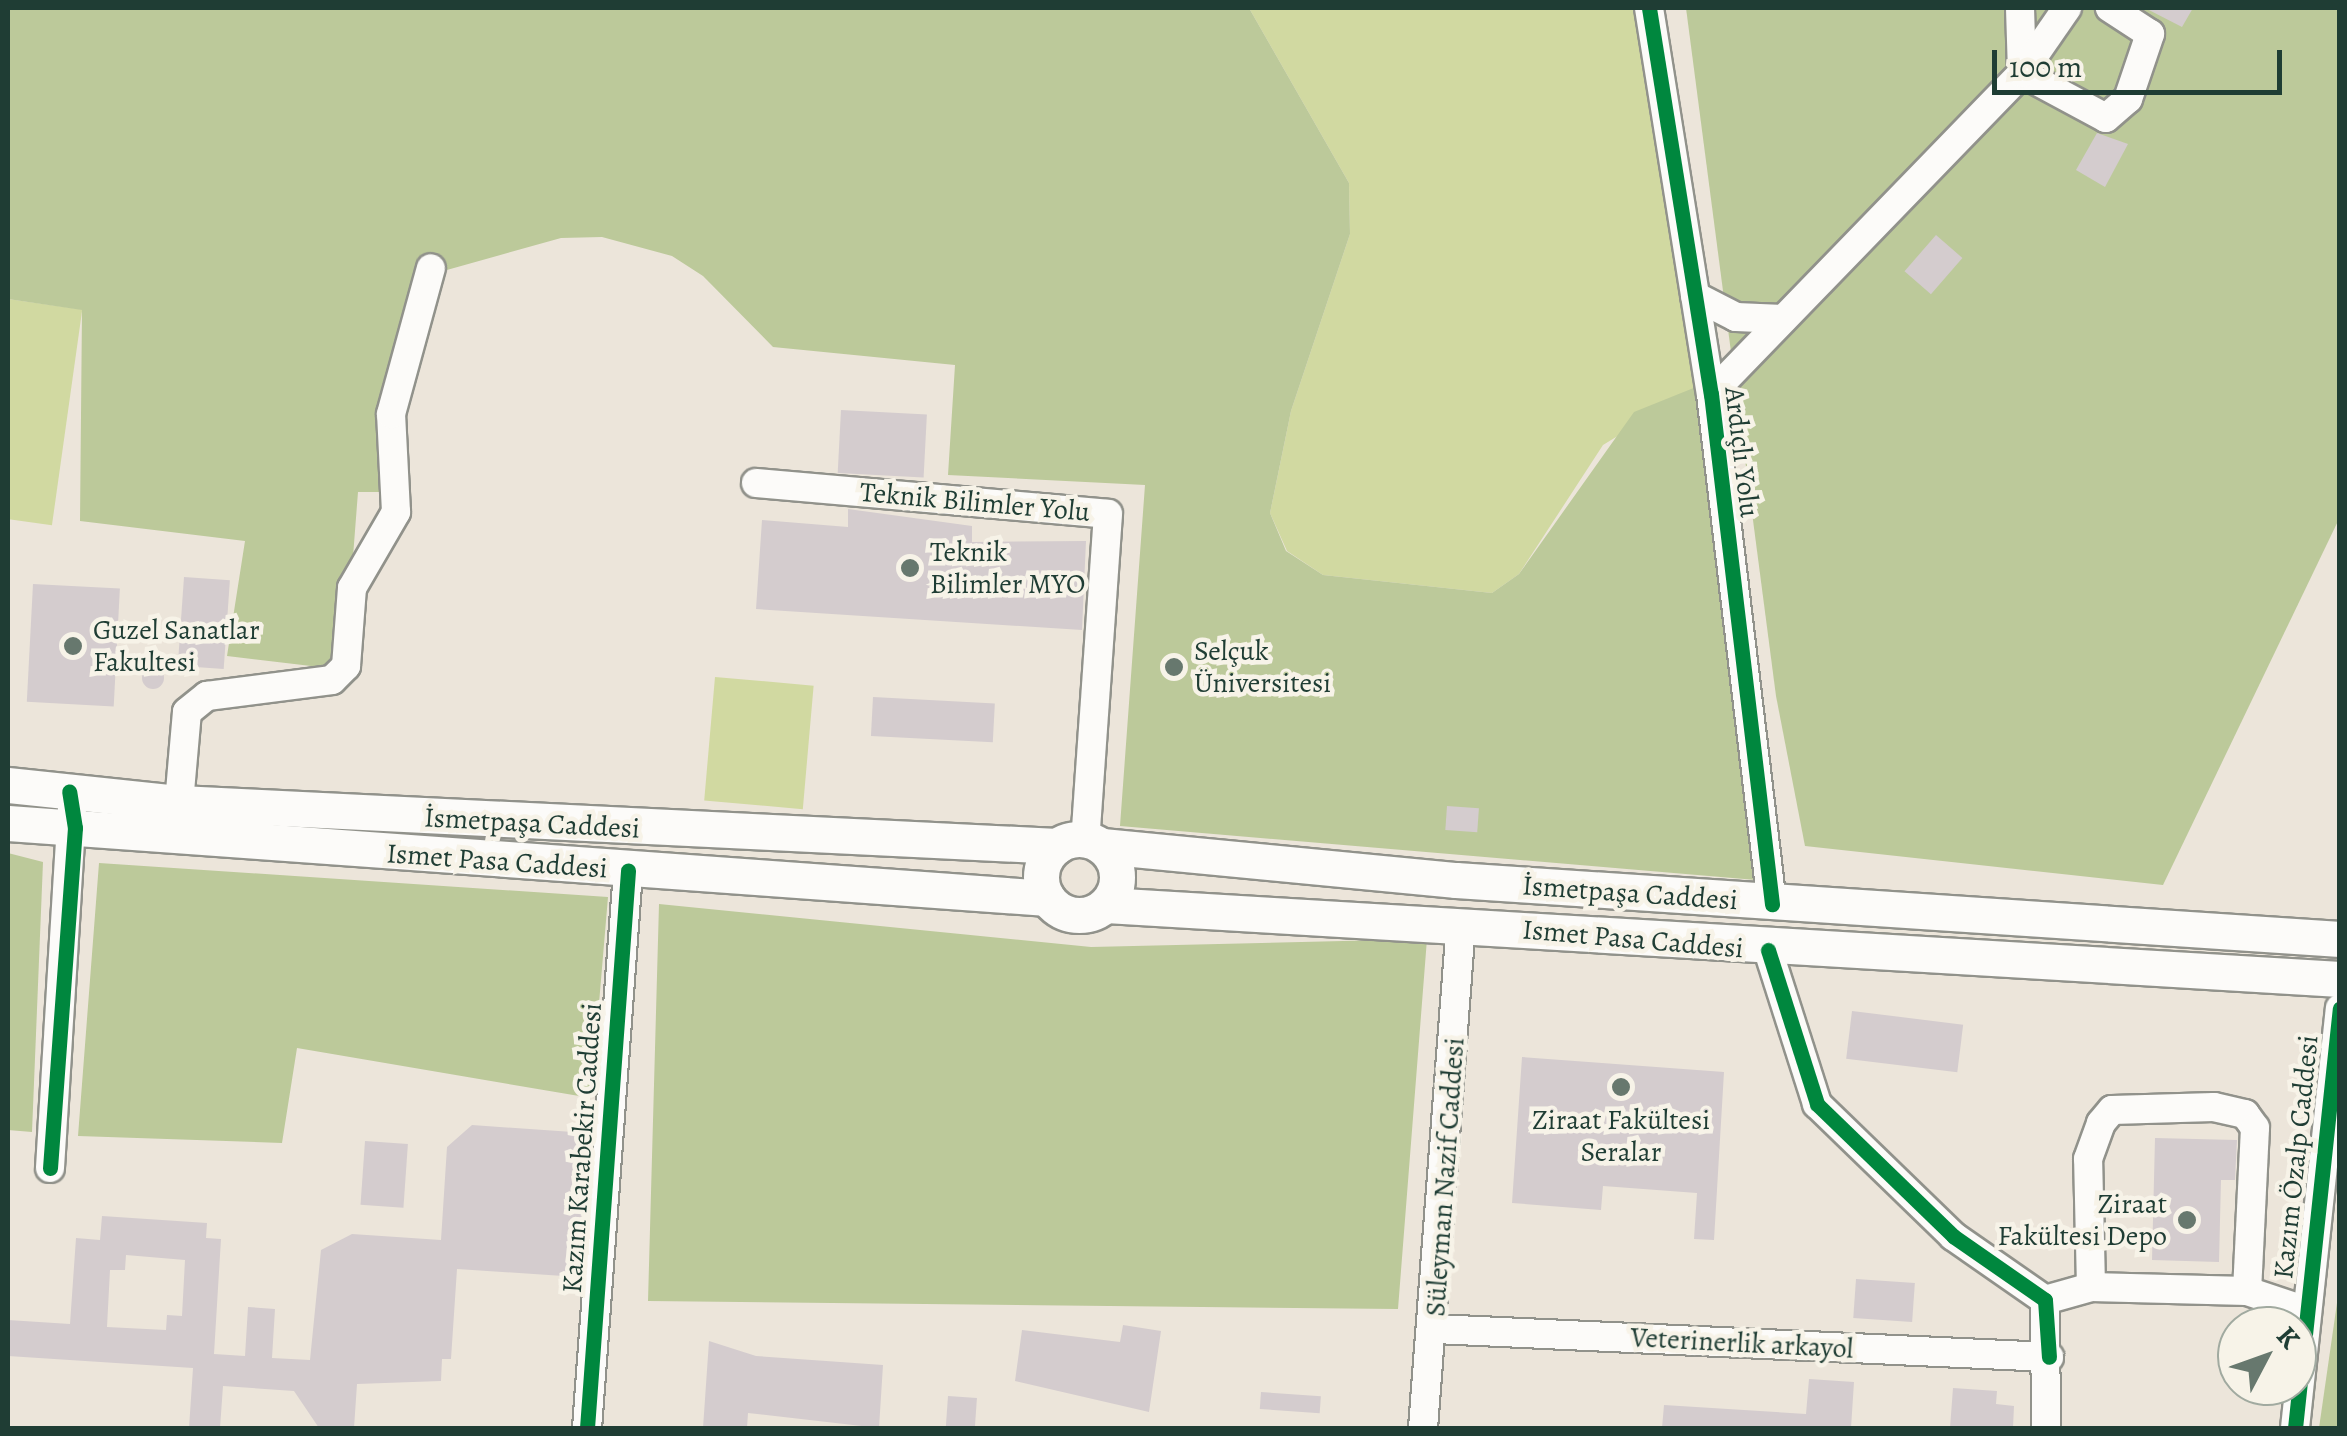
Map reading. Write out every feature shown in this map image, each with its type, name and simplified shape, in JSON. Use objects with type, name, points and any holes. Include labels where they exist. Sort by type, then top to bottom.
[{"type":"main road","name":"İsmetpaşa Caddesi","points":[[8,786],[179,803],[1081,844],[1772,904],[2340,939]]},
{"type":"main road","name":"Ismet Pasa Caddesi","points":[[8,823],[628,871],[1048,898]]},
{"type":"main road","points":[[1081,844],[1117,868],[1106,905],[1069,914],[1048,898],[1043,864],[1081,844]]},
{"type":"main road","name":"Ismet Pasa Caddesi","points":[[1106,905],[1461,924],[2339,999]]},
{"type":"street","name":"Ardıçlı Yolu","points":[[1649,8],[1711,394],[1772,904]]},
{"type":"street","points":[[2020,8],[2022,72]]},
{"type":"street","points":[[1711,394],[2022,72],[2067,8]]},
{"type":"street","points":[[2022,72],[2106,118],[2128,99],[2150,34],[2110,8]]},
{"type":"street","points":[[179,803],[187,712],[206,696],[332,680],[346,666],[352,588],[396,512],[391,414],[431,268]]},
{"type":"street","points":[[1695,296],[1736,317],[1783,319]]},
{"type":"street","name":"Teknik Bilimler Yolu","points":[[756,483],[1108,514],[1081,844]]},
{"type":"street","points":[[50,1168],[75,828],[69,791]]},
{"type":"street","name":"Kazım Karabekir Caddesi","points":[[587,1428],[628,871]]},
{"type":"street","name":"Süleyman Nazif Caddesi","points":[[1423,1428],[1435,1329],[1461,924]]},
{"type":"street","points":[[1768,950],[1797,1057],[1827,1117],[1953,1236],[2045,1300]]},
{"type":"street","name":"Kazım Özalp Caddesi","points":[[2304,1306],[2339,999]]},
{"type":"street","points":[[2092,1286],[2088,1159],[2101,1123],[2112,1110],[2214,1107],[2245,1114],[2254,1128],[2247,1291]]},
{"type":"street","points":[[2045,1300],[2092,1286],[2247,1291],[2292,1306]]},
{"type":"street","points":[[2045,1300],[2049,1357],[2046,1428]]},
{"type":"street","name":"Veterinerlik arkayol","points":[[1435,1329],[2049,1357]]},
{"type":"green space","points":[[8,8],[1249,8],[1349,183],[1350,234],[1291,411],[1270,513],[1286,551],[1323,575],[1492,593],[1519,574],[1634,412],[1701,385],[1756,880],[1120,826],[1145,485],[948,475],[955,365],[773,347],[703,276],[672,256],[602,237],[561,238],[429,275],[386,492],[358,492],[345,660],[328,668],[227,656],[245,541],[80,521],[82,310],[8,299]]},
{"type":"green space","points":[[1249,8],[1639,8],[1701,385],[1603,445],[1519,574],[1492,593],[1323,575],[1287,551],[1270,513],[1291,411],[1350,234],[1349,183]]},
{"type":"green space","points":[[1686,8],[2339,8],[2339,519],[2163,885],[1805,846],[1776,696]]},
{"type":"green space","points":[[8,299],[82,309],[52,525],[8,519]]},
{"type":"green space","points":[[715,677],[814,686],[803,809],[704,801]]},
{"type":"green space","points":[[8,853],[43,862],[32,1132],[8,1130]]},
{"type":"green space","points":[[99,863],[608,897],[591,1098],[297,1048],[282,1143],[78,1136]]},
{"type":"green space","points":[[659,904],[1091,947],[1427,939],[1398,1309],[648,1301]]},
{"type":"green space","points":[[2339,1289],[2339,1428],[2319,1428]]},
{"type":"building","points":[[2145,8],[2193,8],[2182,27]]},
{"type":"building","points":[[2097,133],[2128,144],[2105,187],[2076,170]]},
{"type":"building","points":[[1936,235],[1962,258],[1931,294],[1905,271]]},
{"type":"building","points":[[841,410],[927,415],[924,477],[838,473]]},
{"type":"building","points":[[848,509],[972,526],[972,542],[1086,541],[1082,630],[756,609],[762,520],[848,527]]},
{"type":"building","name":"Guzel Sanatlar Fakultesi","points":[[184,577],[230,580],[224,669],[178,666]]},
{"type":"building","name":"Guzel Sanatlar Fakultesi","points":[[33,584],[120,589],[114,706],[27,702]]},
{"type":"building","points":[[149,667],[157,667],[164,678],[157,689],[149,689],[142,682],[142,674]]},
{"type":"building","points":[[873,697],[995,703],[993,742],[871,736]]},
{"type":"building","points":[[1447,806],[1479,808],[1477,832],[1445,830]]},
{"type":"building","points":[[1852,1011],[1963,1025],[1957,1072],[1846,1059]]},
{"type":"building","points":[[1522,1057],[1724,1072],[1714,1240],[1694,1239],[1697,1193],[1603,1186],[1601,1210],[1512,1203]]},
{"type":"building","points":[[472,1125],[587,1133],[578,1277],[457,1269],[451,1359],[442,1359],[441,1381],[357,1384],[354,1428],[319,1428],[294,1391],[223,1386],[220,1428],[189,1428],[193,1368],[8,1356],[8,1320],[70,1324],[76,1238],[100,1240],[102,1216],[207,1223],[206,1238],[221,1239],[214,1354],[245,1356],[248,1307],[275,1309],[272,1358],[310,1360],[321,1250],[352,1234],[441,1240],[447,1147]],"holes":[[[126,1255],[185,1260],[182,1316],[167,1315],[166,1330],[107,1327],[110,1270],[125,1270]]]},
{"type":"building","name":"Ziraat Fakültesi Depo","points":[[2155,1138],[2237,1140],[2235,1180],[2221,1180],[2219,1262],[2152,1260]]},
{"type":"building","points":[[365,1141],[408,1144],[403,1208],[361,1205]]},
{"type":"building","points":[[1856,1279],[1915,1283],[1912,1322],[1853,1318]]},
{"type":"building","points":[[1123,1325],[1161,1331],[1149,1412],[1015,1381],[1022,1330],[1120,1342]]},
{"type":"building","points":[[709,1341],[756,1356],[883,1365],[879,1428],[748,1413],[747,1428],[703,1428]]},
{"type":"building","points":[[1809,1379],[1854,1382],[1851,1428],[1662,1428],[1664,1405],[1806,1414]]},
{"type":"building","points":[[1953,1388],[1997,1391],[1996,1404],[2014,1406],[2013,1428],[1950,1428]]},
{"type":"building","points":[[1261,1392],[1321,1396],[1320,1413],[1260,1409]]},
{"type":"building","points":[[948,1396],[977,1398],[975,1428],[946,1428]]},
{"type":"cycle path","points":[[1649,8],[1711,394],[1772,904]]},
{"type":"cycle path","points":[[50,1168],[75,828],[69,791]]},
{"type":"cycle path","points":[[587,1428],[628,871]]},
{"type":"cycle path","points":[[1768,950],[1817,1104],[1953,1236],[2045,1300],[2049,1357]]},
{"type":"cycle path","points":[[2295,1428],[2340,1008]]},
{"type":"place","name":"Teknik Bilimler MYO","points":[[910,568]]},
{"type":"place","name":"Guzel Sanatlar Fakultesi","points":[[73,646]]},
{"type":"place","name":"Selçuk Üniversitesi","points":[[1174,667]]},
{"type":"place","name":"Ziraat Fakültesi Seralar","points":[[1621,1087]]},
{"type":"place","name":"Ziraat Fakültesi Depo","points":[[2187,1220]]}]
